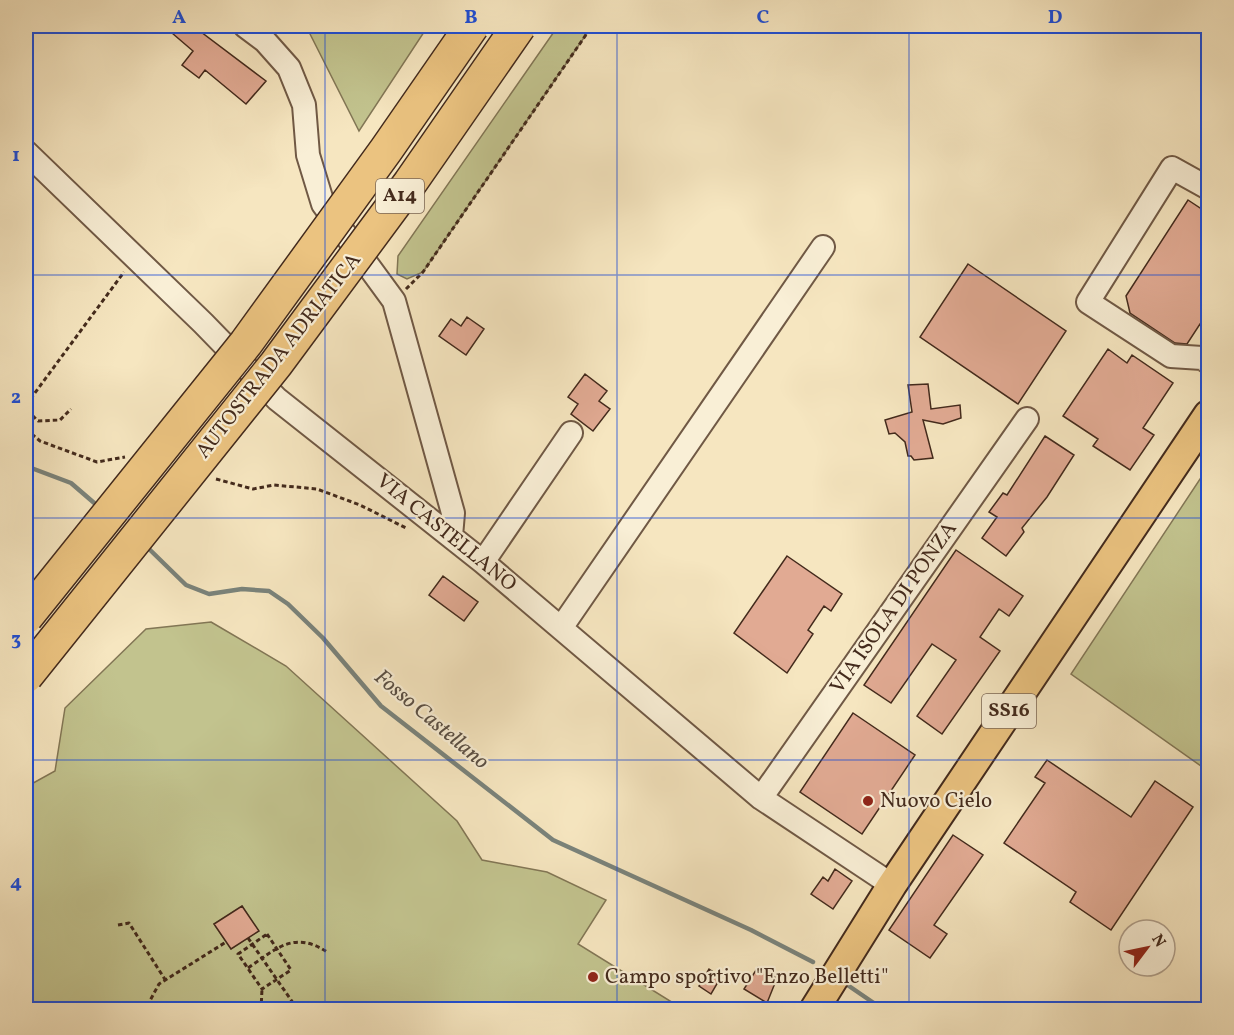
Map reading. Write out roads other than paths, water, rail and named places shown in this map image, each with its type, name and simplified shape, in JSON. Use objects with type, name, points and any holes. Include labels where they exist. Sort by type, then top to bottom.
[{"type":"highway","name":"AUTOSTRADA ADRIATICA","points":[[26,616],[246,342],[386,150],[472,26]]},
{"type":"highway","name":"AUTOSTRADA ADRIATICA","points":[[26,676],[276,364],[410,183],[519,26]]},
{"type":"main road","name":"SS16","points":[[814,1010],[892,885],[1209,415]]},
{"type":"street","points":[[245,26],[264,41],[289,68],[304,105],[308,155],[323,204],[394,301],[453,513],[451,536]]},
{"type":"street","name":"VIA CASTELLANO","points":[[26,152],[203,323],[277,399],[483,562],[761,798],[892,885]]},
{"type":"street","points":[[1206,356],[1171,357],[1088,302],[1172,168],[1209,188]]},
{"type":"street","points":[[561,628],[823,247]]},
{"type":"street","name":"VIA ISOLA DI PONZA","points":[[761,798],[1027,418]]},
{"type":"street","points":[[483,562],[572,433]]},
{"type":"waterway","name":"Fosso Castellano","points":[[26,466],[71,483],[100,508]]},
{"type":"waterway","name":"Fosso Castellano","points":[[146,546],[186,585],[209,594],[242,589],[269,591],[288,604],[323,638],[381,706],[553,840],[751,930],[813,962]]},
{"type":"waterway","name":"Fosso Castellano","points":[[846,984],[884,1010]]},
{"type":"place","name":"Nuovo Cielo","points":[[868,801]]},
{"type":"place","name":"Campo sportivo \"Enzo Belletti\"","points":[[593,977]]}]
